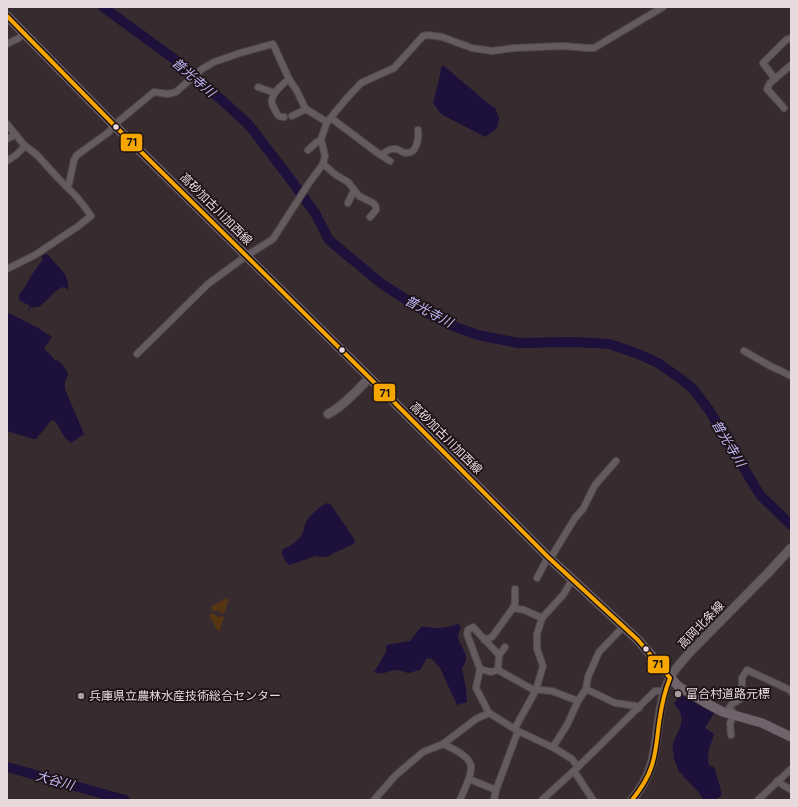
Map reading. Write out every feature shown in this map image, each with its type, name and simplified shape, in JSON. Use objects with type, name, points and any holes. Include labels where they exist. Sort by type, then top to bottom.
[{"type":"main road","name":"高砂加古川加西線","points":[[7,16],[114,125],[549,558],[624,626],[678,686],[723,712],[762,723],[791,737]]},
{"type":"main road","points":[[328,414],[356,392],[369,378]]},
{"type":"main road","name":"高岡北条線","points":[[632,800],[645,783],[652,767],[656,749],[660,714],[665,691],[670,678],[691,651],[791,548]]},
{"type":"street","points":[[138,354],[208,284],[246,256],[273,239],[323,164],[325,156],[321,139],[322,132],[329,120],[360,83],[394,68],[423,36],[428,35],[442,37],[472,48],[492,51],[514,48],[555,46],[594,48],[663,7]]},
{"type":"street","points":[[7,44],[24,34]]},
{"type":"street","points":[[775,79],[762,63],[786,40],[791,38]]},
{"type":"street","points":[[66,186],[69,184],[74,160],[77,155],[109,132],[114,125],[154,92],[168,94],[176,92],[201,70],[214,62],[273,44],[289,79],[306,109],[329,120],[390,161]]},
{"type":"street","points":[[784,108],[767,89],[770,82],[791,65]]},
{"type":"street","points":[[284,117],[278,116],[272,104],[272,99],[279,88],[289,79]]},
{"type":"street","points":[[258,87],[275,93]]},
{"type":"street","points":[[292,116],[306,109]]},
{"type":"street","points":[[7,124],[25,146],[37,155],[66,186],[91,216],[35,255],[7,269]]},
{"type":"street","points":[[381,155],[394,148],[404,153],[410,153],[413,151],[419,136],[418,130]]},
{"type":"street","points":[[7,139],[15,135]]},
{"type":"street","points":[[308,150],[317,142],[321,141]]},
{"type":"street","points":[[7,161],[25,146]]},
{"type":"street","points":[[323,164],[348,182],[359,196],[375,205],[376,210],[370,217]]},
{"type":"street","points":[[348,203],[354,190]]},
{"type":"street","points":[[744,351],[772,368],[791,376]]},
{"type":"street","points":[[537,578],[575,518],[583,509],[595,485],[616,461]]},
{"type":"street","points":[[494,800],[516,730],[536,690],[543,666],[537,648],[537,634],[542,618],[563,596],[572,580]]},
{"type":"street","points":[[484,640],[492,636],[513,608],[515,603],[515,589]]},
{"type":"street","points":[[513,608],[524,610],[542,618]]},
{"type":"street","points":[[553,747],[567,725],[578,700],[586,689],[588,677],[600,652],[624,626]]},
{"type":"street","points":[[499,655],[473,628],[468,630],[467,634],[480,669],[476,688],[489,713],[516,730],[553,747],[572,759],[593,800]]},
{"type":"street","points":[[498,670],[499,655],[504,647]]},
{"type":"street","points":[[480,669],[491,672],[498,670],[532,689],[552,691],[578,700]]},
{"type":"street","points":[[731,735],[730,723],[734,715],[729,708],[740,699],[742,695],[742,678],[747,670],[791,692]]},
{"type":"street","points":[[586,689],[616,703],[636,706],[639,708]]},
{"type":"street","points":[[542,800],[576,769],[655,691],[665,691]]},
{"type":"street","points":[[374,800],[396,775],[423,752],[443,744],[476,719],[489,713]]},
{"type":"street","points":[[443,744],[454,748],[468,760],[472,767],[469,779],[460,800]]},
{"type":"street","points":[[758,800],[791,768]]},
{"type":"street","points":[[469,779],[496,790]]},
{"type":"street","points":[[777,781],[791,790]]},
{"type":"shaded area","points":[[444,66],[495,108],[499,117],[498,126],[494,131],[485,137],[441,114],[433,103],[441,67]]},
{"type":"shaded area","points":[[47,254],[65,274],[68,283],[68,290],[64,287],[59,289],[40,306],[31,307],[27,313],[30,306],[19,300],[19,295],[43,259],[41,256]]},
{"type":"shaded area","points":[[7,313],[38,328],[52,337],[44,348],[55,360],[62,364],[67,371],[68,375],[65,382],[65,389],[84,434],[71,443],[53,420],[36,439],[7,431]]},
{"type":"shaded area","points":[[328,503],[331,505],[353,537],[355,541],[354,544],[329,556],[315,556],[289,565],[282,554],[282,550],[301,536],[306,522],[310,517],[319,508]]},
{"type":"shaded area","points":[[227,598],[229,599],[224,614],[220,611],[212,611],[212,606]]},
{"type":"shaded area","points":[[212,613],[218,617],[224,617],[220,630],[218,631],[209,616]]},
{"type":"shaded area","points":[[458,624],[461,627],[458,637],[459,641],[466,655],[465,663],[462,668],[467,702],[457,705],[440,668],[432,659],[427,658],[420,670],[410,673],[396,670],[382,673],[374,672],[386,652],[386,645],[410,641],[421,627],[441,628]]},
{"type":"shaded area","points":[[680,694],[714,713],[705,728],[714,734],[709,749],[708,761],[709,765],[715,768],[721,789],[721,796],[715,800],[703,800],[699,792],[679,772],[673,756],[673,744],[682,721],[680,712],[674,704]]},
{"type":"waterway","name":"普光寺川","points":[[103,7],[173,58],[249,125],[315,213],[329,240],[382,284],[424,311],[453,326],[478,335],[518,343],[571,342],[609,344],[636,353],[658,363],[694,390],[709,410],[760,495],[791,525]]},
{"type":"waterway","name":"大谷川","points":[[7,767],[125,800]]},
{"type":"transit line","name":"71","points":[[7,16],[114,125],[392,400],[548,557],[638,640],[670,678],[665,692],[653,762],[645,781],[632,800]]},
{"type":"place","name":"富合村道路元標","points":[[678,694]]},
{"type":"place","name":"兵庫県立農林水産技術総合センター","points":[[81,696]]}]
